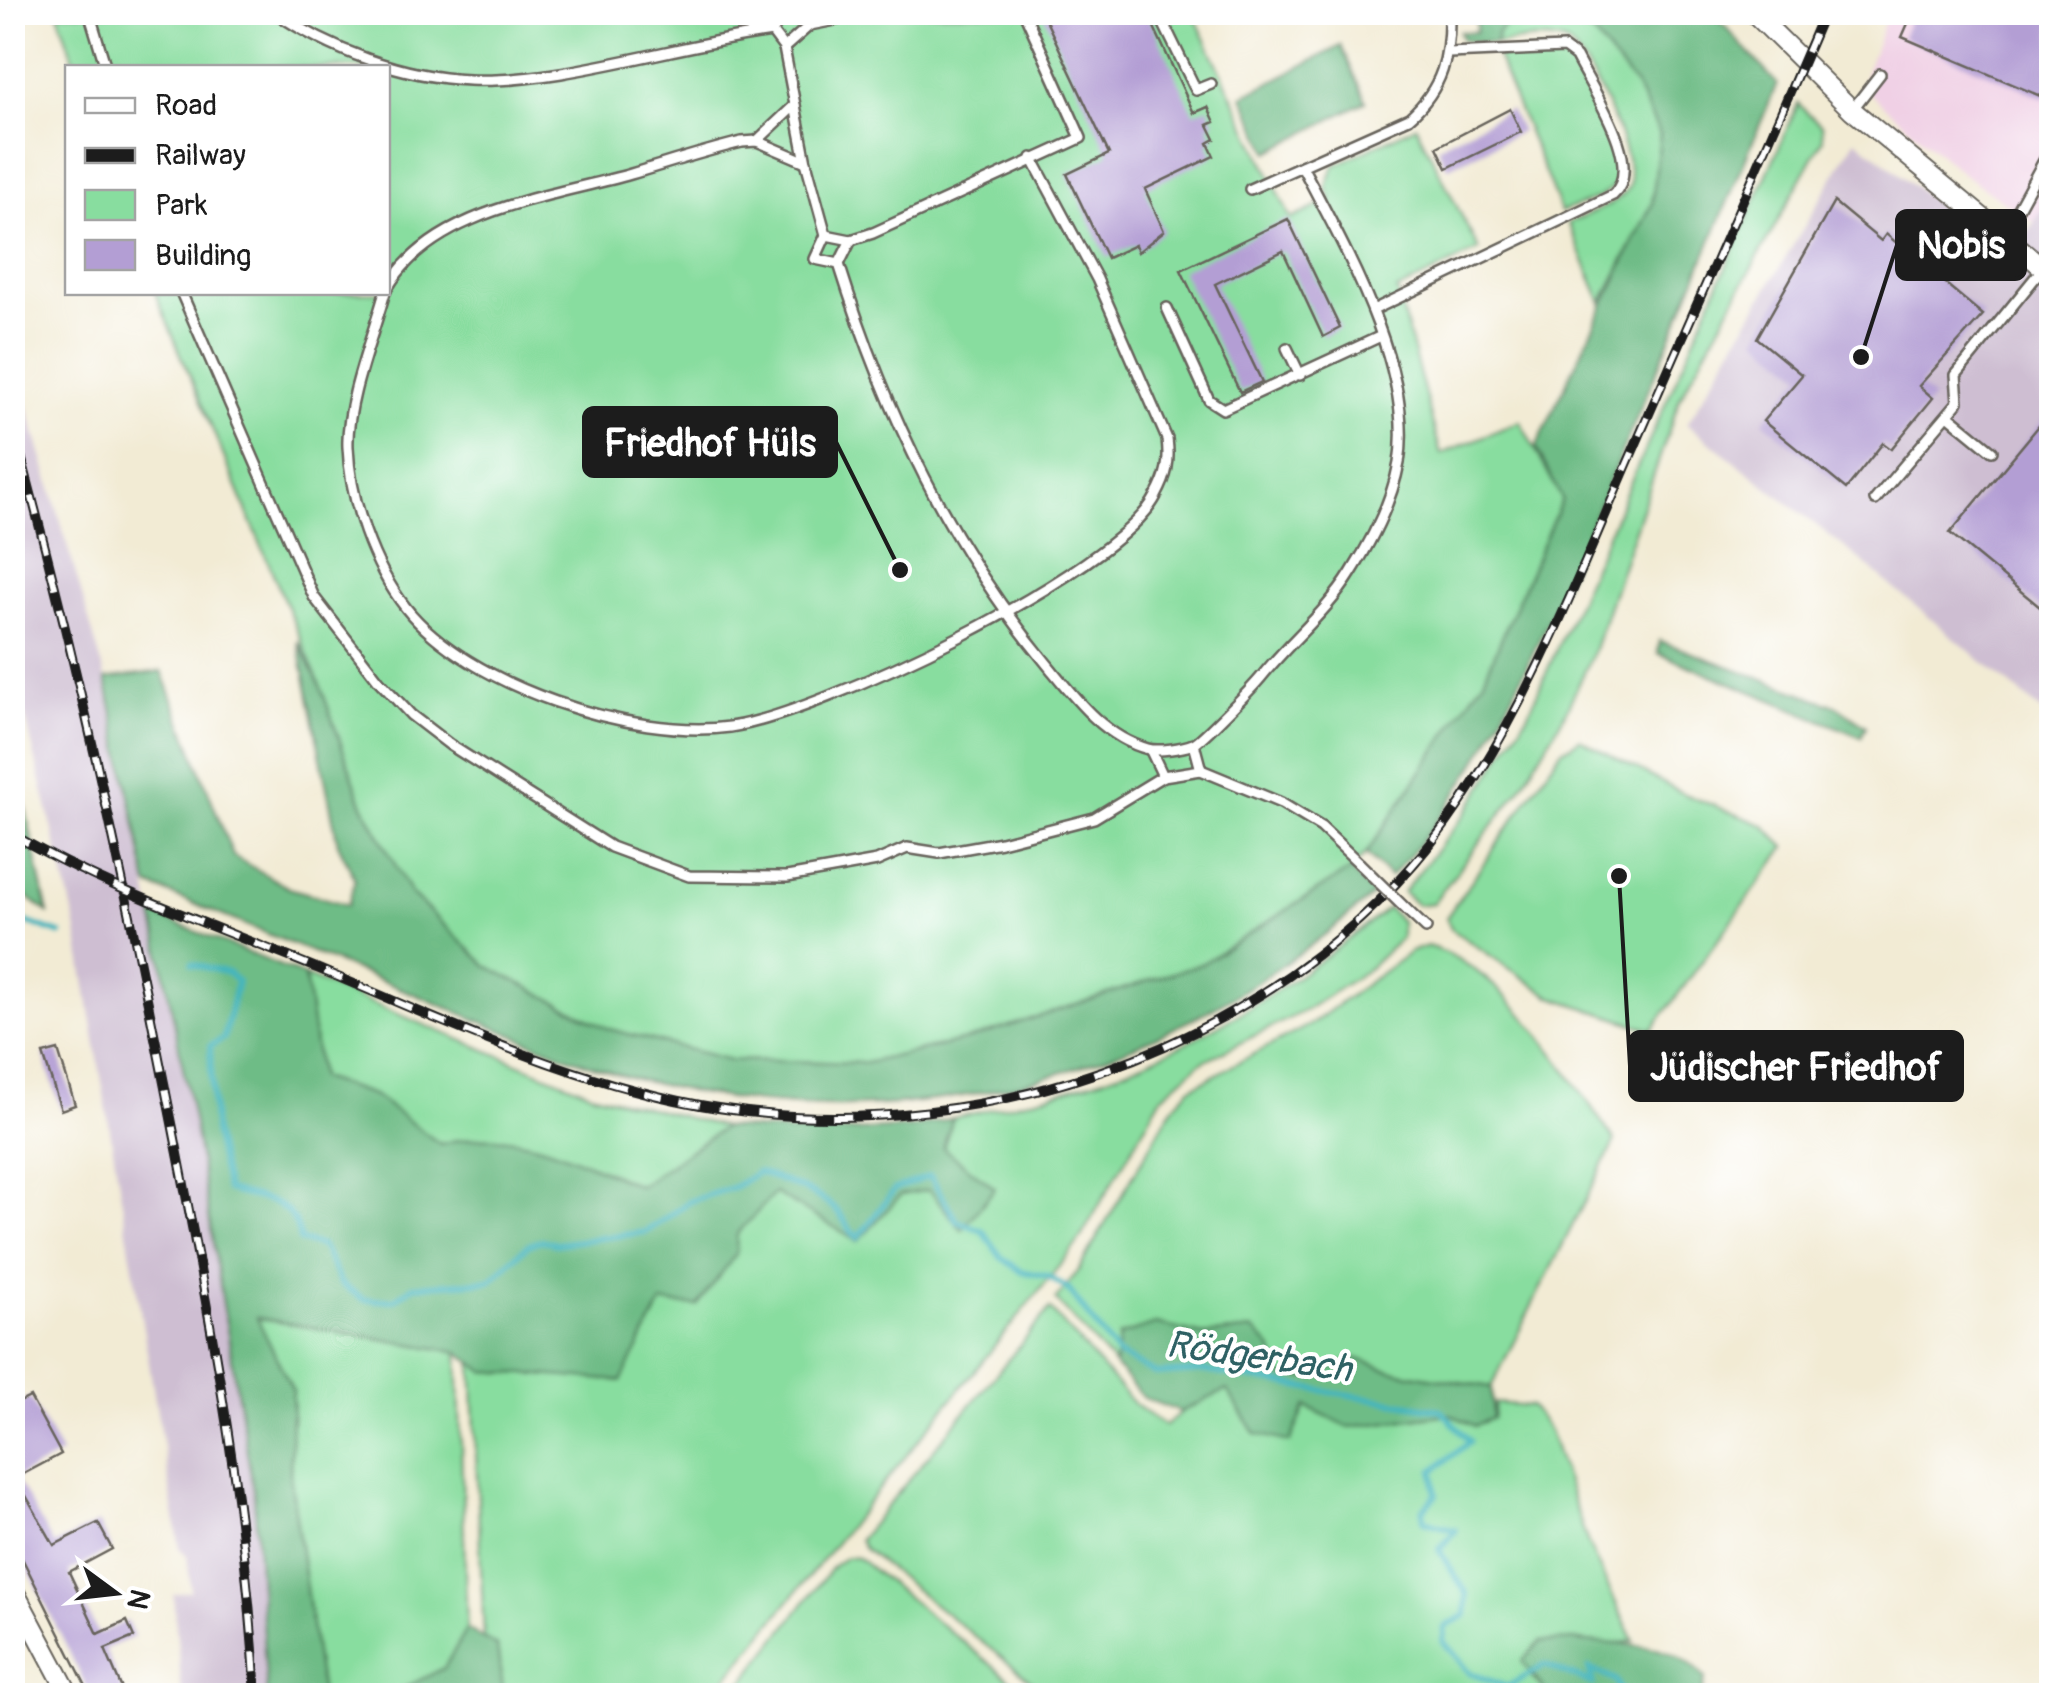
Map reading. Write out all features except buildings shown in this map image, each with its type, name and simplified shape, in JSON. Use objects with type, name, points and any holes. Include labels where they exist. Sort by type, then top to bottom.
[{"type":"street","points":[[1753,12],[1852,110],[2047,272]]},
{"type":"street","points":[[12,1587],[70,1696]]},
{"type":"lane","points":[[88,12],[105,65]]},
{"type":"lane","points":[[275,12],[348,52],[408,70],[469,80],[528,77],[772,32],[784,12],[810,24]]},
{"type":"lane","points":[[784,48],[810,24],[876,12]]},
{"type":"lane","points":[[826,235],[851,240],[1081,138],[1024,12]]},
{"type":"lane","points":[[1158,12],[1196,90],[1211,84]]},
{"type":"lane","points":[[1250,188],[1409,118],[1428,101],[1449,53],[1449,12]]},
{"type":"lane","points":[[772,32],[784,48],[806,162],[826,235],[815,260],[839,264]]},
{"type":"lane","points":[[1373,310],[1613,195],[1624,186],[1627,171],[1623,154],[1576,57],[1564,48],[1548,46],[1449,53]]},
{"type":"lane","points":[[1852,110],[1880,74]]},
{"type":"lane","points":[[757,141],[794,104]]},
{"type":"lane","points":[[390,283],[399,268],[421,250],[476,220],[716,148],[757,141],[806,162]]},
{"type":"lane","points":[[2002,236],[2052,146]]},
{"type":"lane","points":[[385,295],[348,444],[376,564],[408,611],[450,648],[547,700],[608,716],[677,727],[732,727],[883,676],[1004,613],[1069,575],[1117,538],[1155,500],[1170,461],[1167,439],[1097,279],[1032,158]]},
{"type":"lane","points":[[851,240],[839,264],[861,334],[928,491],[1004,613],[1079,703],[1114,734],[1151,751],[1194,744],[1319,615],[1350,574],[1388,504],[1399,460],[1396,390],[1373,310],[1302,166]]},
{"type":"lane","points":[[1876,500],[1958,402],[1956,375],[2047,272]]},
{"type":"lane","points":[[182,295],[314,597],[344,641],[411,715],[493,776],[611,847],[688,876],[787,877],[877,861],[907,848],[940,853],[1094,818],[1163,776],[1200,770],[1281,803],[1321,827],[1426,928]]},
{"type":"lane","points":[[1168,308],[1214,407],[1235,407],[1380,337]]},
{"type":"lane","points":[[1288,348],[1300,375]]},
{"type":"lane","points":[[1948,415],[1992,451]]},
{"type":"lane","points":[[1194,744],[1200,770]]},
{"type":"lane","points":[[1151,751],[1163,776]]},
{"type":"shaded area","points":[[1888,13],[2051,13],[2051,195],[2035,223],[1962,173],[1861,86]]},
{"type":"shaded area","points":[[1856,139],[2009,262],[2051,195],[2051,719],[1853,554],[1687,424]]},
{"type":"shaded area","points":[[12,352],[106,679],[193,1119],[254,1495],[267,1695],[182,1695],[173,1594],[191,1591],[187,1555],[180,1549],[75,921],[13,667]]},
{"type":"green space","points":[[58,13],[1193,13],[1291,219],[1332,200],[1326,188],[1334,166],[1416,126],[1479,250],[1397,291],[1441,454],[1520,421],[1562,499],[1484,679],[1366,854],[1350,870],[1203,963],[970,1039],[866,1063],[730,1060],[609,1029],[487,966],[411,894],[362,803],[320,685],[156,295],[390,295],[390,65],[75,65]]},
{"type":"green space","points":[[1476,13],[1713,13],[1777,84],[1636,419],[1504,713],[1452,799],[1390,877],[1366,854],[1484,679],[1562,499],[1536,447],[1652,204],[1660,134],[1635,85],[1592,33],[1552,20],[1511,19],[1498,32],[1495,44],[1462,40],[1459,32],[1476,32]]},
{"type":"green space","points":[[1511,19],[1552,20],[1592,33],[1635,85],[1660,134],[1652,204],[1602,303],[1568,223],[1609,205],[1628,188],[1630,176],[1620,135],[1586,66],[1565,43],[1540,39],[1496,44],[1498,32]]},
{"type":"green space","points":[[1341,46],[1366,101],[1269,152],[1243,96]]},
{"type":"green space","points":[[1564,53],[1573,62],[1622,171],[1606,193],[1561,212],[1496,54]]},
{"type":"green space","points":[[1798,104],[1822,126],[1823,139],[1680,398],[1591,658],[1562,719],[1520,789],[1433,903],[1417,905],[1403,892],[1466,813],[1528,714]]},
{"type":"green space","points":[[298,641],[320,685],[362,803],[411,894],[487,966],[609,1029],[730,1060],[866,1063],[970,1039],[1203,963],[1350,870],[1373,895],[1295,957],[1213,1008],[1127,1049],[1037,1080],[945,1099],[851,1106],[754,1101],[656,1084],[548,1049],[148,885],[106,679],[162,671],[233,856],[289,888],[348,905],[355,879],[338,844]]},
{"type":"green space","points":[[1660,641],[1837,706],[1866,726],[1861,737],[1658,653]]},
{"type":"green space","points":[[1580,739],[1684,794],[1764,825],[1786,847],[1652,1030],[1552,997],[1451,929],[1446,918],[1561,751]]},
{"type":"green space","points":[[13,752],[48,913],[13,886]]},
{"type":"green space","points":[[1388,908],[1401,921],[1401,938],[1367,970],[1306,1010],[1200,1063],[1162,1096],[1077,1244],[713,1695],[503,1695],[497,1646],[484,1638],[472,1362],[484,1371],[621,1380],[662,1303],[775,1193],[858,1241],[901,1195],[929,1189],[962,1229],[943,1148],[953,1118],[1079,1086],[1163,1054],[1280,988]]},
{"type":"green space","points":[[153,914],[305,976],[320,1078],[373,1095],[440,1144],[494,1138],[519,1141],[566,1155],[639,1186],[724,1127],[823,1133],[913,1127],[953,1118],[943,1148],[995,1188],[962,1230],[929,1190],[901,1195],[858,1241],[775,1193],[737,1234],[736,1254],[697,1306],[662,1303],[621,1381],[484,1371],[458,1352],[257,1318],[293,1391],[290,1474],[321,1695],[267,1695],[254,1495],[193,1119]]},
{"type":"green space","points":[[1427,946],[1456,958],[1509,1000],[1556,1057],[1615,1141],[1491,1387],[1392,1371],[1356,1359],[1305,1378],[1282,1376],[1271,1348],[1254,1330],[1203,1335],[1156,1324],[1119,1336],[1115,1366],[1056,1300],[1079,1269],[1174,1105],[1190,1088],[1313,1023],[1410,952]]},
{"type":"green space","points":[[305,976],[591,1093],[724,1127],[640,1186],[567,1155],[518,1141],[467,1139],[440,1144],[373,1095],[320,1078]]},
{"type":"green space","points":[[1050,1309],[1133,1403],[1165,1426],[1191,1404],[1228,1390],[1256,1434],[1305,1406],[1350,1427],[1450,1414],[1493,1418],[1495,1403],[1531,1406],[1549,1430],[1588,1544],[1634,1641],[1604,1645],[1573,1640],[1532,1677],[1548,1695],[1049,1695],[864,1549],[859,1540]]},
{"type":"green space","points":[[256,1318],[458,1352],[467,1629],[444,1668],[390,1695],[321,1695],[290,1474],[293,1391]]},
{"type":"green space","points":[[1156,1324],[1203,1335],[1254,1330],[1271,1348],[1283,1376],[1305,1378],[1356,1358],[1392,1371],[1491,1387],[1493,1418],[1475,1426],[1450,1414],[1349,1427],[1306,1406],[1290,1442],[1256,1434],[1227,1390],[1180,1412],[1143,1398],[1115,1366],[1119,1336]]},
{"type":"green space","points":[[846,1557],[858,1558],[1029,1695],[733,1695],[833,1566]]},
{"type":"green space","points":[[467,1629],[497,1646],[503,1695],[390,1695],[444,1668]]},
{"type":"green space","points":[[1573,1640],[1644,1646],[1676,1655],[1705,1678],[1702,1695],[1548,1695],[1522,1661],[1540,1642]]},
{"type":"waterway","name":"Rödgerbach","points":[[12,917],[61,934]]},
{"type":"waterway","name":"Rödgerbach","points":[[192,964],[228,973],[237,981],[224,1038],[210,1046],[214,1132],[227,1190],[284,1209],[297,1227],[300,1241],[322,1246],[341,1284],[365,1300],[394,1300],[413,1286],[490,1281],[528,1245],[541,1240],[556,1244],[646,1232],[690,1201],[734,1187],[758,1172],[821,1199],[838,1212],[858,1238],[895,1189],[930,1176],[957,1221],[982,1230],[1001,1257],[1021,1271],[1047,1276],[1068,1289],[1117,1354],[1156,1374],[1205,1371],[1441,1410],[1470,1441],[1433,1471],[1436,1495],[1423,1510],[1424,1521],[1456,1530],[1439,1550],[1467,1594],[1466,1615],[1445,1627],[1443,1641],[1470,1673],[1507,1687],[1545,1665],[1593,1684],[1589,1668],[1616,1681],[1622,1696]]},
{"type":"railway","points":[[12,834],[125,890],[465,1031],[564,1069],[666,1098],[718,1108],[822,1117],[928,1111],[1032,1092],[1133,1059],[1229,1013],[1317,955],[1395,884],[1461,802],[1512,717],[1556,628],[1824,12]]},
{"type":"railway","points":[[12,423],[96,762],[197,1250],[234,1472],[256,1696]]},
{"type":"place","name":"Nobis","points":[[1861,357]]},
{"type":"place","name":"Friedhof Hüls","points":[[900,570]]},
{"type":"place","name":"Jüdischer Friedhof","points":[[1619,876]]}]
